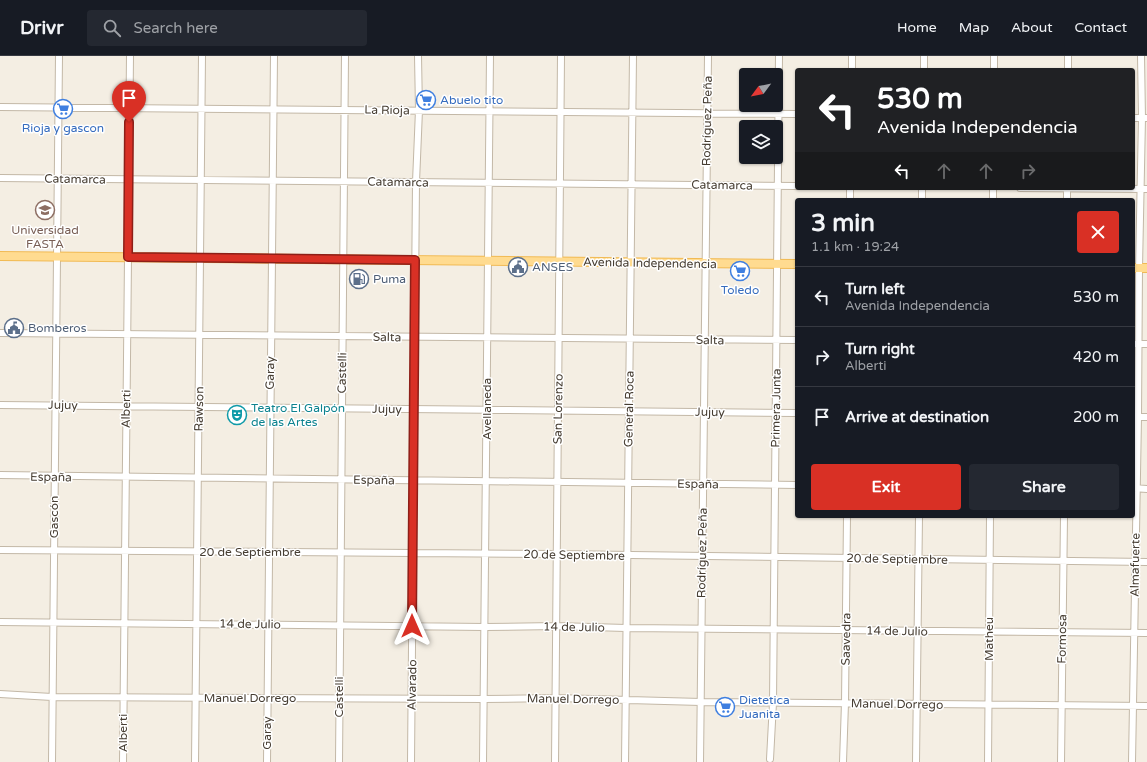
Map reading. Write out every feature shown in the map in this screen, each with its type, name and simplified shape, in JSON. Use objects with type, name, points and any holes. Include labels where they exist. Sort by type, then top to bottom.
[{"type":"main road","name":"Avenida Independencia","points":[[0,256],[795,264]]},
{"type":"street","name":"Gascón","points":[[52,762],[59,56]]},
{"type":"street","name":"Alberti","points":[[123,762],[130,56]]},
{"type":"street","name":"Rawson","points":[[195,762],[202,56]]},
{"type":"street","name":"Garay","points":[[267,762],[274,56]]},
{"type":"street","name":"Castelli","points":[[339,762],[345,56]]},
{"type":"street","name":"Alvarado","points":[[411,762],[415,260],[419,110],[418,56]]},
{"type":"street","name":"Avellaneda","points":[[483,762],[490,56]]},
{"type":"street","name":"San Lorenzo","points":[[555,762],[561,56]]},
{"type":"street","name":"General Roca","points":[[625,762],[633,56]]},
{"type":"street","name":"Rodríguez Peña","points":[[700,762],[708,56]]},
{"type":"street","name":"Primera Junta","points":[[770,759],[773,703],[779,56]]},
{"type":"street","points":[[852,56],[852,68]]},
{"type":"street","points":[[924,56],[924,68]]},
{"type":"street","points":[[994,56],[994,68]]},
{"type":"street","points":[[1068,56],[1068,68]]},
{"type":"street","name":"Almafuerte","points":[[1135,452],[1136,344],[1140,268],[1140,189],[1144,118],[1141,56]]},
{"type":"street","name":"La Rioja","points":[[0,107],[795,114]]},
{"type":"street","name":"Catamarca","points":[[0,178],[795,186]]},
{"type":"street","points":[[1135,189],[1147,189]]},
{"type":"street","name":"Salta","points":[[0,333],[795,340]]},
{"type":"street","points":[[1136,344],[1147,344]]},
{"type":"street","name":"Jujuy","points":[[0,405],[795,413]]},
{"type":"street","points":[[1136,417],[1147,417]]},
{"type":"street","name":"España","points":[[0,475],[126,478],[795,485]]},
{"type":"street","points":[[1135,488],[1147,489]]},
{"type":"street","name":"Saavedra","points":[[842,762],[845,703],[847,518]]},
{"type":"street","points":[[916,762],[919,518]]},
{"type":"street","name":"Matheu","points":[[988,762],[990,518]]},
{"type":"street","name":"Formosa","points":[[1061,762],[1064,518]]},
{"type":"street","name":"Almafuerte","points":[[1132,762],[1134,518]]},
{"type":"street","name":"20 de Septiembre","points":[[0,550],[556,554],[1147,562]]},
{"type":"street","name":"14 de Julio","points":[[0,622],[556,626],[702,629],[1147,633]]},
{"type":"street","name":"Manuel Dorrego","points":[[0,694],[52,697],[412,699],[556,698],[773,703],[1147,706]]},
{"type":"place","name":"Abuelo tito","points":[[426,100]]},
{"type":"place","name":"Rioja y gascon","points":[[63,109]]},
{"type":"place","name":"Universidad FASTA","points":[[45,210]]},
{"type":"place","name":"ANSES","points":[[518,267]]},
{"type":"place","name":"Toledo","points":[[740,271]]},
{"type":"place","name":"Puma","points":[[359,279]]},
{"type":"place","name":"Bomberos","points":[[14,328]]},
{"type":"place","name":"Teatro El Galpón de las Artes","points":[[237,415]]},
{"type":"place","name":"Dietetica Juanita","points":[[725,707]]},
{"type":"route","points":[[129,122],[128,257],[415,260],[412,626]]}]
